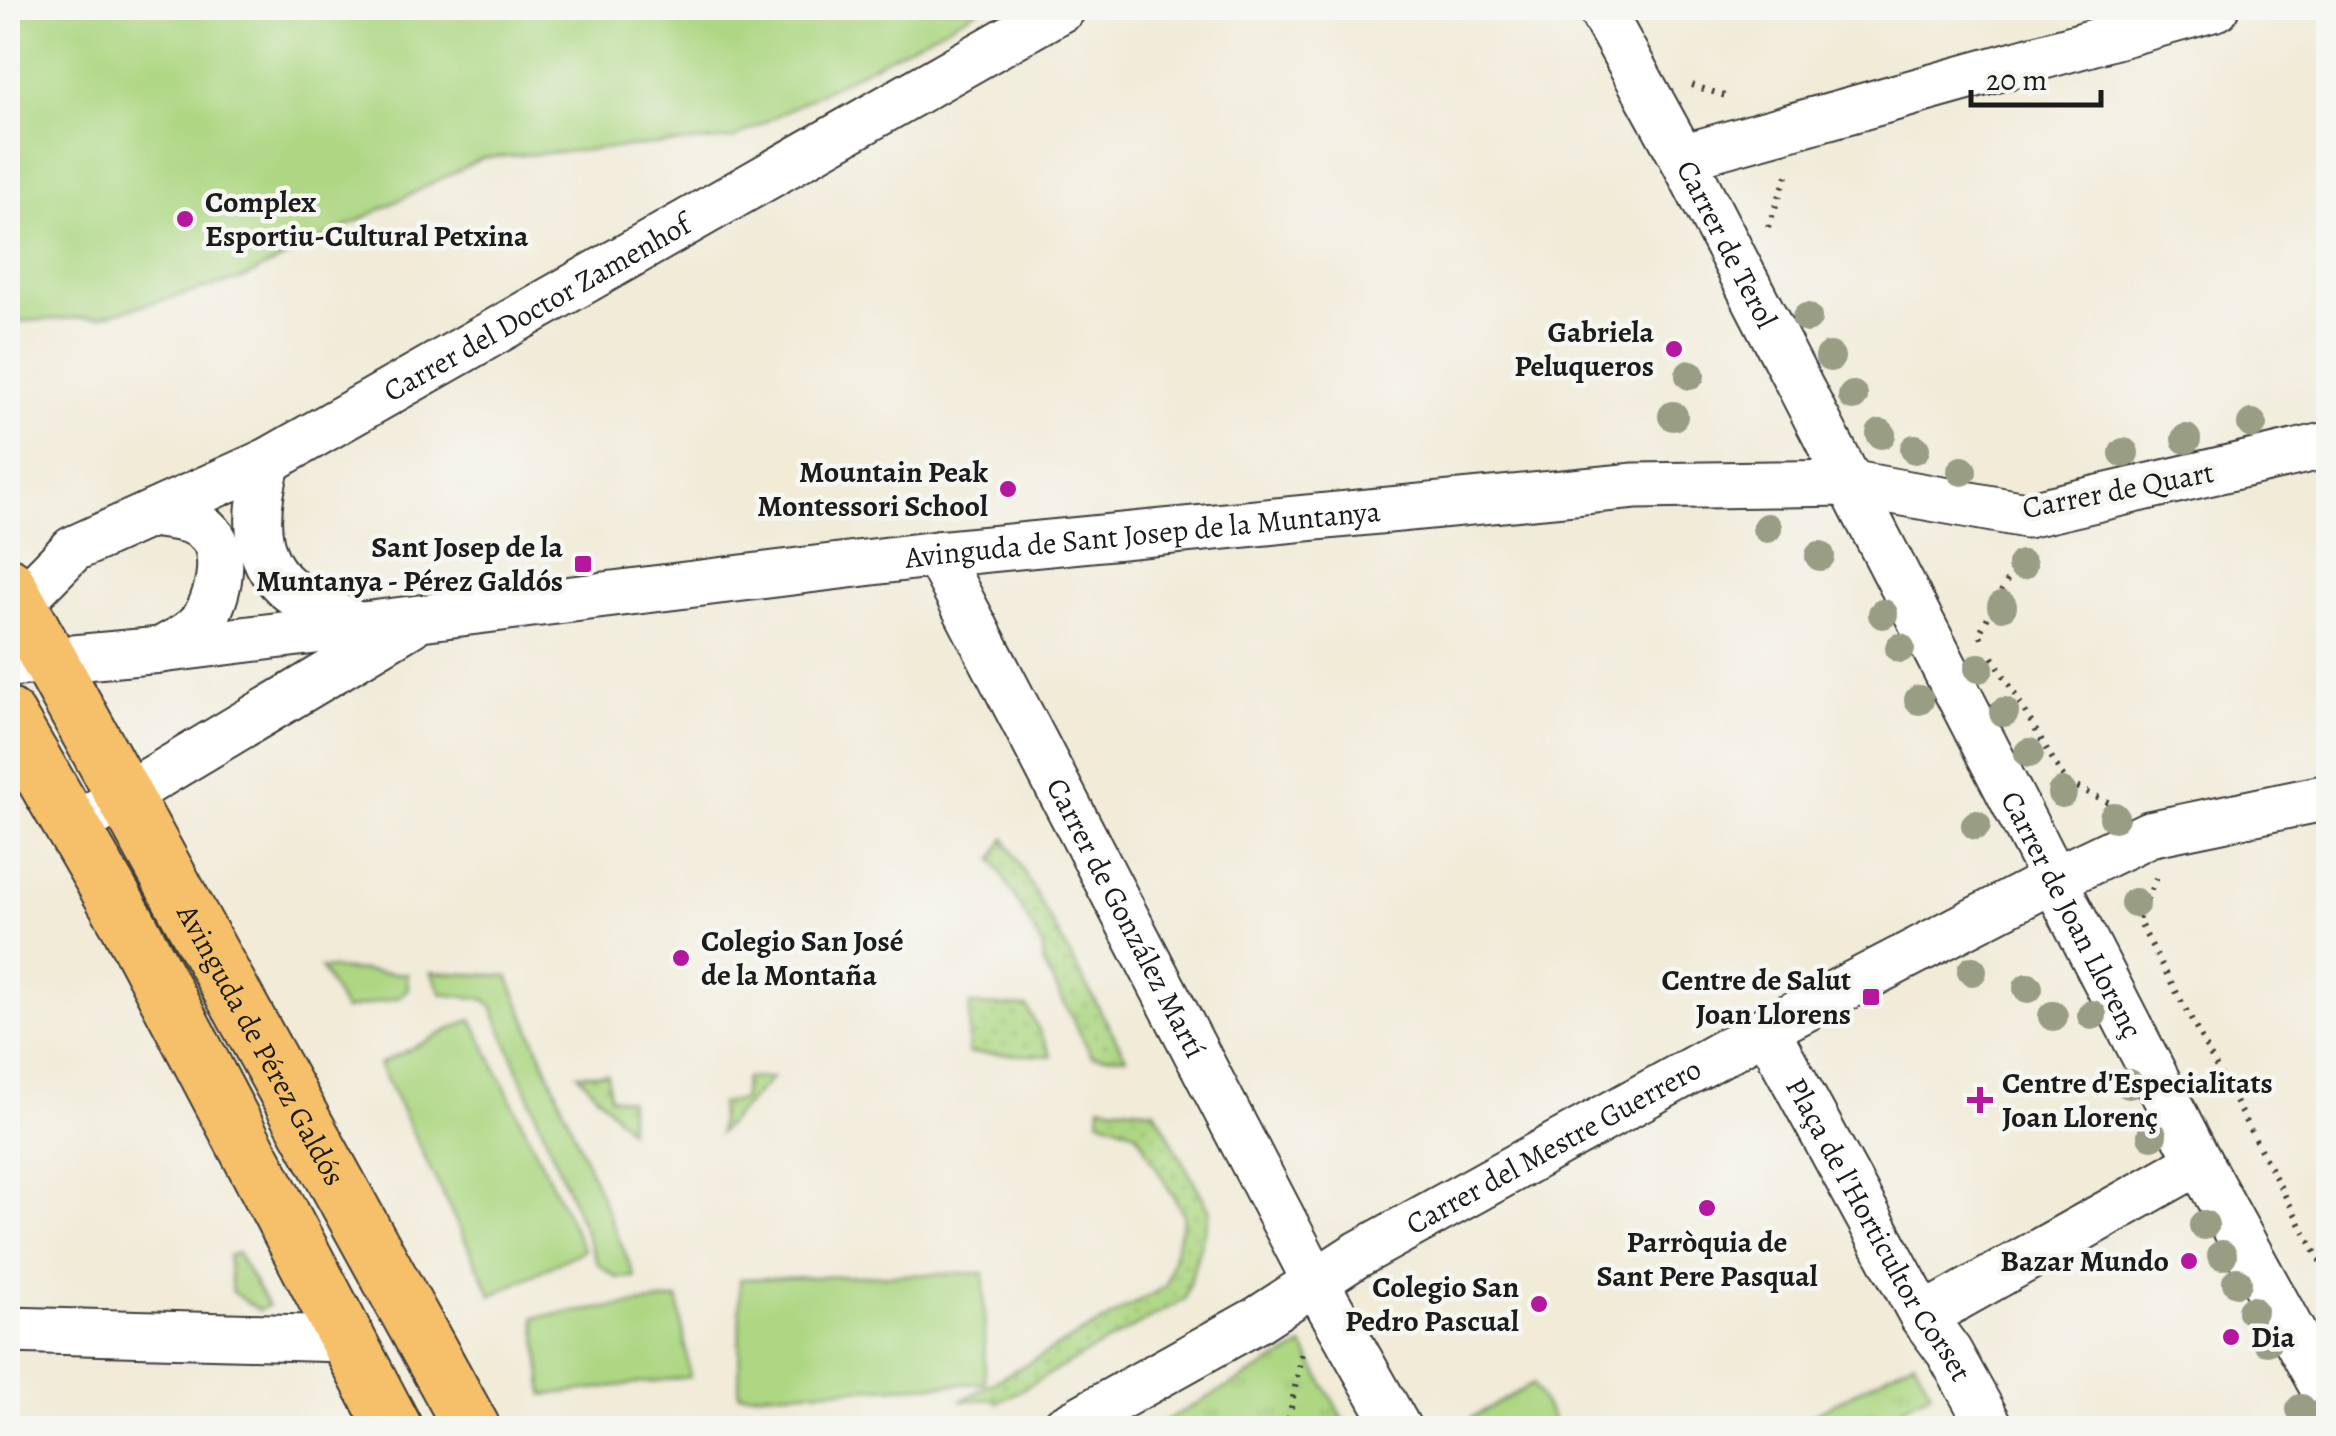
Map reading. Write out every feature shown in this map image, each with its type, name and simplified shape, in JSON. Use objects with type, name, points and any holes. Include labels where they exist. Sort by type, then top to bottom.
[{"type":"main road","name":"Avinguda de Pérez Galdós","points":[[13,595],[29,662],[121,797],[472,1428]]},
{"type":"main road","name":"Avinguda de Pérez Galdós","points":[[8,716],[74,826],[394,1428]]},
{"type":"street","name":"Carrer del Doctor Zamenhof","points":[[13,595],[73,548],[268,461],[1063,8]]},
{"type":"street","name":"Carrer de Terol","points":[[1600,8],[1682,157],[1848,483]]},
{"type":"street","points":[[1682,157],[2216,8]]},
{"type":"street","name":"Carrer de Quart","points":[[1848,483],[2026,515],[2328,445]]},
{"type":"street","points":[[268,461],[258,530],[261,554],[273,576],[292,596],[353,623]]},
{"type":"street","name":"Avinguda de Sant Josep de la Muntanya","points":[[29,662],[161,650],[353,623],[937,554],[1635,486],[1848,483]]},
{"type":"street","name":"Carrer de Joan Llorenç","points":[[1848,483],[2199,1162],[2328,1397]]},
{"type":"street","name":"Avinguda de Sant Josep de la Muntanya","points":[[151,514],[184,518],[200,526],[212,535],[220,556],[213,600],[202,622],[161,650]]},
{"type":"street","name":"Carrer de González Martí","points":[[937,554],[1314,1279]]},
{"type":"street","name":"Avinguda de Sant Josep de la Muntanya","points":[[74,826],[348,659],[440,613]]},
{"type":"street","name":"Carrer del Mestre Guerrero","points":[[1064,1428],[1257,1320],[1314,1279],[1766,1029],[2053,880],[2149,834],[2328,797]]},
{"type":"street","name":"Plaça de l'Horticultor Corset","points":[[1766,1029],[1923,1317],[1949,1352],[1991,1428]]},
{"type":"street","points":[[1923,1317],[2199,1162]]},
{"type":"street","points":[[1314,1279],[1398,1428]]},
{"type":"street","points":[[8,1330],[345,1339]]},
{"type":"path","points":[[1674,79],[1738,100]]},
{"type":"path","points":[[1766,233],[1792,164]]},
{"type":"path","points":[[2023,550],[1980,634],[2066,782],[2124,810]]},
{"type":"path","points":[[2158,875],[2138,920],[2328,1276]]},
{"type":"path","points":[[1280,1428],[1290,1426],[1304,1346]]},
{"type":"green space","name":"Complex Esportiu-Cultural Petxina","points":[[8,8],[982,8],[733,139],[483,158],[242,279],[99,317],[8,322]]},
{"type":"green space","points":[[1005,838],[1126,1057],[1092,1056],[1043,963],[1043,947],[993,859]]},
{"type":"green space","points":[[321,968],[407,974],[408,988],[400,997],[344,1010]]},
{"type":"green space","points":[[431,972],[508,976],[635,1277],[617,1278],[598,1264],[492,1006],[484,999],[442,994]]},
{"type":"green space","points":[[970,1005],[1027,1007],[1052,1056],[968,1053]]},
{"type":"green space","points":[[472,1019],[584,1250],[492,1295],[379,1064]]},
{"type":"green space","points":[[578,1074],[607,1074],[610,1097],[629,1100],[629,1130]]},
{"type":"green space","points":[[745,1078],[772,1078],[719,1133],[720,1103],[742,1100]]},
{"type":"green space","points":[[1100,1105],[1155,1110],[1210,1211],[1185,1299],[997,1403],[994,1399],[960,1401],[1166,1286],[1184,1215],[1136,1132],[1099,1119]]},
{"type":"green space","points":[[237,1253],[268,1306],[259,1310],[232,1292],[228,1256]]},
{"type":"green space","points":[[984,1273],[985,1383],[739,1394],[740,1279]]},
{"type":"green space","points":[[678,1299],[690,1377],[544,1395],[535,1317]]},
{"type":"green space","points":[[1303,1346],[1348,1428],[1152,1428]]},
{"type":"green space","points":[[1914,1360],[1931,1392],[1863,1428],[1818,1428],[1811,1416]]},
{"type":"green space","points":[[1533,1384],[1558,1428],[1477,1428],[1471,1418]]},
{"type":"place","name":"Complex Esportiu-Cultural Petxina","points":[[185,219]]},
{"type":"place","name":"Gabriela Peluqueros","points":[[1674,349]]},
{"type":"place","name":"Mountain Peak Montessori School","points":[[1008,489]]},
{"type":"place","name":"Sant Josep de la Muntanya - Pérez Galdós","points":[[583,564]]},
{"type":"place","name":"Colegio San José de la Montaña","points":[[681,958]]},
{"type":"place","name":"Centre de Salut Joan Llorens","points":[[1871,997]]},
{"type":"place","name":"Centre d'Especialitats Joan Llorenç","points":[[1980,1100]]},
{"type":"place","name":"Parròquia de Sant Pere Pasqual","points":[[1707,1208]]},
{"type":"place","name":"Bazar Mundo","points":[[2189,1261]]},
{"type":"place","name":"Colegio San Pedro Pascual","points":[[1539,1304]]},
{"type":"place","name":"Dia","points":[[2231,1337]]}]
